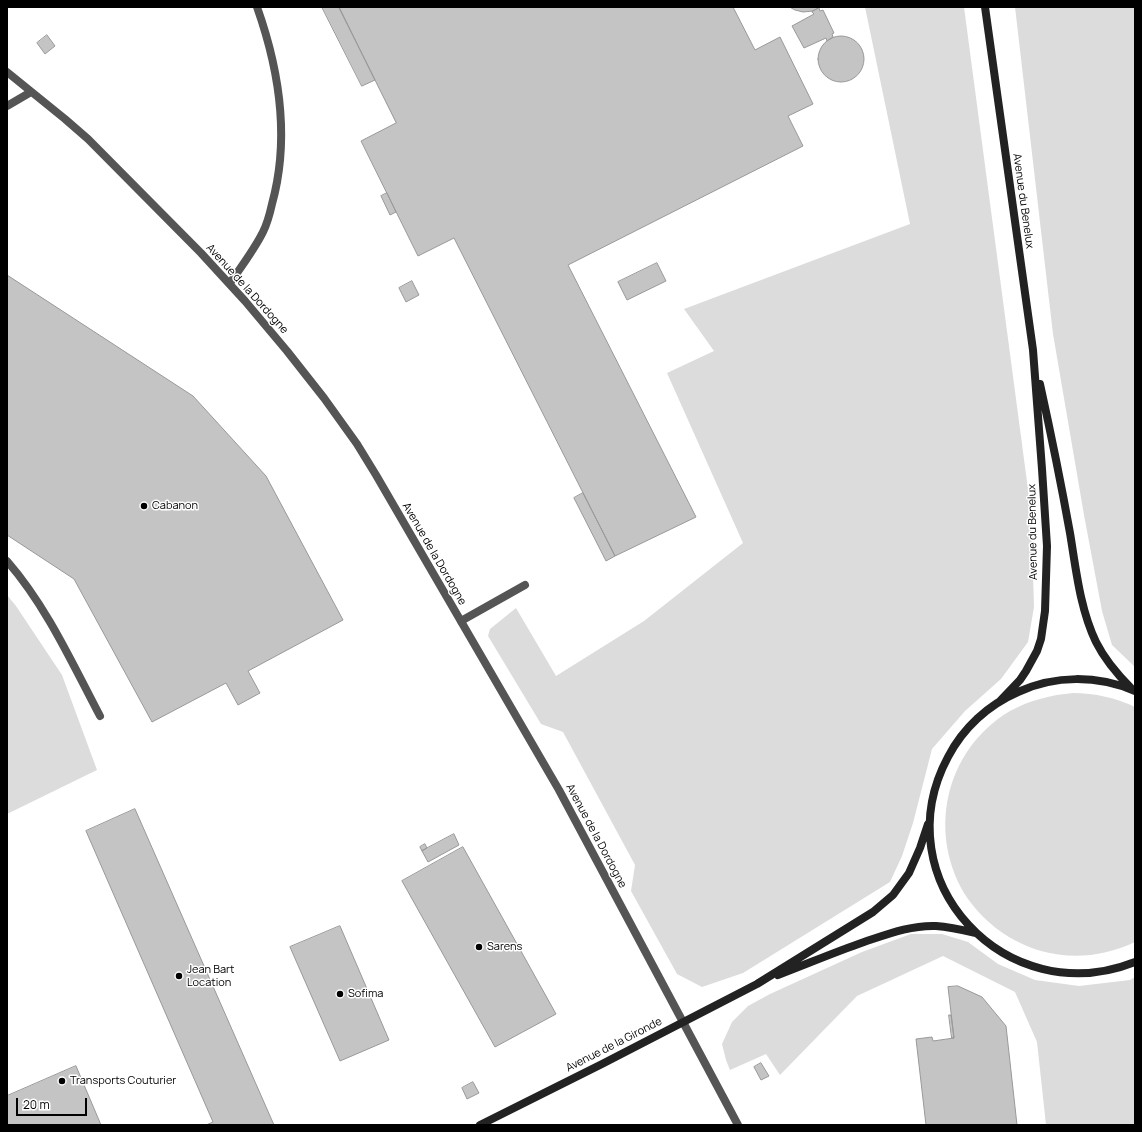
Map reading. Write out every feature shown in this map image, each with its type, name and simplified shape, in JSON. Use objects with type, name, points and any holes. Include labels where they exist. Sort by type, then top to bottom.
[{"type":"street","points":[[230,283],[263,232],[272,204],[278,177],[281,141],[278,89],[271,52],[257,7]]},
{"type":"street","name":"Avenue du Benelux","points":[[985,7],[1033,350],[1046,518],[1045,611],[1042,632],[1037,651],[1026,671],[1013,688],[1000,701]]},
{"type":"street","name":"Avenue du Benelux","points":[[988,7],[992,55]]},
{"type":"street","name":"Avenue de la Dordogne","points":[[7,72],[65,119],[100,151],[193,244],[230,283],[300,367],[346,429],[376,474],[559,790],[738,1125]]},
{"type":"street","points":[[7,106],[31,92]]},
{"type":"street","name":"Avenue du Benelux","points":[[1033,350],[1058,469],[1080,592],[1087,618],[1101,652],[1114,670],[1134,690]]},
{"type":"street","points":[[7,561],[32,593],[46,615],[100,716]]},
{"type":"street","points":[[461,621],[525,585]]},
{"type":"street","points":[[1134,690],[1117,684],[1101,681],[1085,679],[1061,680],[1029,687],[1000,701],[987,710],[969,727],[954,746],[944,764],[932,802],[930,830],[934,860],[939,876],[952,904],[977,934],[989,944],[1010,957],[1032,967],[1072,974],[1088,974],[1120,968],[1135,962]]},
{"type":"street","name":"Avenue de la Gironde","points":[[480,1125],[757,984],[862,920],[893,895],[909,873],[931,814]]},
{"type":"street","name":"Avenue de la Gironde","points":[[757,984],[836,952],[899,931],[936,926],[948,927],[977,934]]},
{"type":"shaded area","points":[[865,7],[964,7],[1031,512],[1034,607],[1028,642],[1001,679],[965,711],[932,749],[913,823],[902,856],[890,882],[743,973],[702,987],[677,974],[631,891],[635,865],[563,732],[541,724],[488,636],[490,629],[516,608],[556,676],[644,621],[743,543],[667,373],[714,351],[684,309],[910,224]]},
{"type":"shaded area","points":[[1015,7],[1135,7],[1135,667],[1112,645],[1102,611],[1084,515],[1053,334]]},
{"type":"shaded area","points":[[7,595],[62,675],[97,770],[7,814]]},
{"type":"shaded area","points":[[1073,693],[1105,697],[1135,707],[1135,942],[1112,951],[1077,956],[1053,954],[1019,943],[991,924],[975,908],[968,899],[955,874],[948,849],[945,822],[948,796],[957,771],[970,748],[988,728],[1010,711],[1025,704],[1057,695]]},
{"type":"shaded area","points":[[911,934],[942,934],[968,942],[998,964],[1035,980],[1079,986],[1130,980],[1135,977],[1135,1125],[1046,1125],[1037,1042],[1015,992],[943,956],[857,996],[780,1075],[766,1054],[730,1070],[722,1044],[732,1022],[748,1006],[770,994],[862,952]]},
{"type":"building","points":[[322,7],[339,7],[375,80],[362,86]]},
{"type":"building","points":[[339,7],[733,7],[755,50],[780,37],[813,104],[788,116],[803,146],[568,265],[696,517],[615,556],[454,238],[418,256],[361,141],[396,123]]},
{"type":"building","points":[[790,7],[820,7],[813,11],[803,12]]},
{"type":"building","points":[[819,8],[820,11],[823,10],[834,33],[832,34],[833,37],[827,41],[826,38],[804,48],[792,26],[814,14],[812,12]]},
{"type":"building","points":[[47,35],[55,46],[45,54],[37,43]]},
{"type":"building","points":[[837,36],[845,36],[854,40],[860,46],[864,59],[860,72],[854,78],[845,82],[837,82],[828,78],[822,72],[818,63],[818,55],[822,46],[828,40]]},
{"type":"building","points":[[387,193],[396,212],[390,215],[381,196]]},
{"type":"building","points":[[657,263],[666,281],[627,300],[618,282]]},
{"type":"building","name":"Cabanon","points":[[7,275],[193,396],[266,476],[343,620],[248,671],[260,693],[238,705],[226,683],[152,722],[74,579],[7,535]]},
{"type":"building","points":[[412,281],[419,295],[406,302],[399,288]]},
{"type":"building","points":[[583,493],[615,556],[606,561],[574,498]]},
{"type":"building","name":"Jean Bart Location","points":[[135,809],[274,1125],[206,1125],[213,1122],[86,831]]},
{"type":"building","points":[[454,834],[459,845],[428,862],[422,851]]},
{"type":"building","points":[[425,844],[427,848],[422,851],[420,847]]},
{"type":"building","name":"Sarens","points":[[463,847],[556,1014],[495,1047],[402,881]]},
{"type":"building","name":"Sofima","points":[[340,926],[389,1040],[340,1061],[290,947]]},
{"type":"building","points":[[958,986],[982,997],[1006,1026],[1017,1125],[926,1125],[916,1039],[932,1037],[933,1041],[954,1038],[948,987]]},
{"type":"building","points":[[949,1015],[951,1015],[954,1038],[952,1038]]},
{"type":"building","points":[[761,1063],[769,1076],[761,1080],[754,1067]]},
{"type":"building","name":"Transports Couturier","points":[[76,1066],[101,1125],[7,1125],[7,1096]]},
{"type":"building","points":[[473,1082],[479,1093],[467,1099],[462,1088]]},
{"type":"place","name":"Cabanon","points":[[144,506]]},
{"type":"place","name":"Sarens","points":[[479,947]]},
{"type":"place","name":"Jean Bart Location","points":[[179,976]]},
{"type":"place","name":"Sofima","points":[[340,994]]},
{"type":"place","name":"Transports Couturier","points":[[62,1081]]}]
